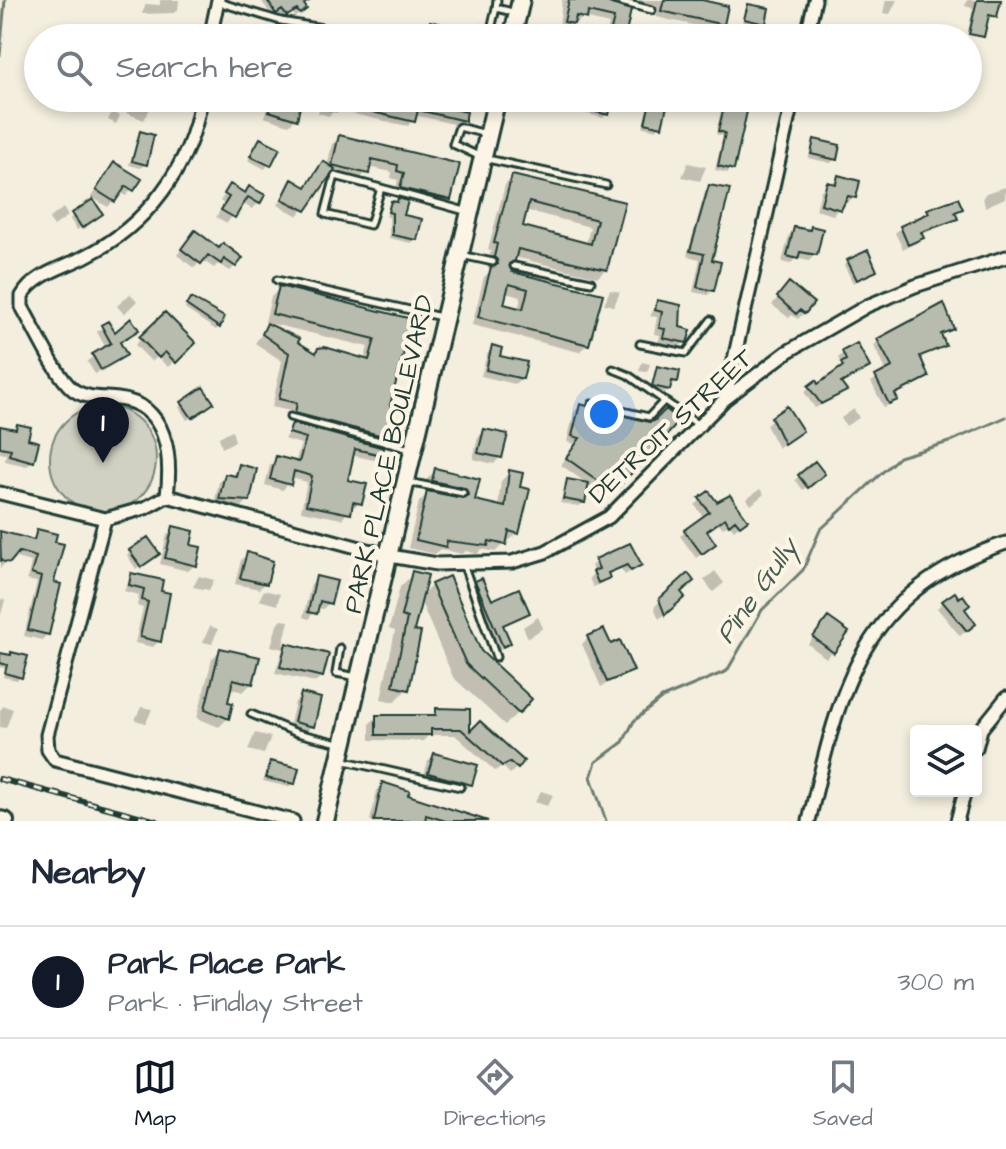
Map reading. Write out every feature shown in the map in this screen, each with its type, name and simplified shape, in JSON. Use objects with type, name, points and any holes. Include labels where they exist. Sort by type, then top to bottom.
[{"type":"street","points":[[809,24],[815,0]]},
{"type":"street","points":[[213,24],[217,1]]},
{"type":"street","points":[[0,493],[105,519],[145,508],[167,496],[168,445],[156,419],[147,411],[121,399],[98,398],[73,389],[22,307],[22,296],[40,277],[117,238],[157,199],[191,139],[198,112]]},
{"type":"street","name":"PARK PLACE BOULEVARD","points":[[325,821],[494,112]]},
{"type":"street","points":[[725,399],[790,112]]},
{"type":"street","name":"DETROIT STREET","points":[[167,496],[390,556],[464,565],[512,562],[545,552],[609,517],[725,399],[787,352],[867,306],[915,286],[1006,257]]},
{"type":"street","points":[[105,519],[50,725],[48,750],[55,760],[293,821]]},
{"type":"street","points":[[809,821],[840,699],[864,647],[906,596],[965,557],[1006,543]]},
{"type":"street","points":[[982,728],[1006,698]]},
{"type":"street","points":[[957,821],[963,797]]},
{"type":"lane","points":[[492,24],[497,0]]},
{"type":"lane","points":[[613,0],[652,10]]},
{"type":"lane","points":[[217,1],[299,24]]},
{"type":"lane","points":[[496,8],[519,7]]},
{"type":"lane","points":[[489,134],[459,127],[453,144],[483,158],[606,185]]},
{"type":"lane","points":[[381,188],[370,225],[325,214],[335,176],[381,188],[470,213]]},
{"type":"lane","points":[[460,255],[493,262]]},
{"type":"lane","points":[[514,266],[591,282]]},
{"type":"lane","points":[[277,280],[445,318]]},
{"type":"lane","points":[[640,344],[686,353],[711,320]]},
{"type":"lane","points":[[613,369],[698,425]]},
{"type":"lane","points":[[592,404],[649,417],[664,401]]},
{"type":"lane","points":[[290,417],[415,450]]},
{"type":"lane","points":[[407,482],[463,493]]},
{"type":"lane","points":[[464,565],[496,657]]},
{"type":"lane","points":[[340,648],[336,673],[361,678]]},
{"type":"lane","points":[[251,714],[342,752],[460,787]]},
{"type":"shaded area","points":[[103,406],[123,410],[140,422],[152,439],[156,459],[152,479],[140,496],[123,508],[103,512],[83,508],[66,496],[54,479],[50,459],[54,439],[66,422],[83,410]]},
{"type":"building","points":[[267,0],[311,0],[304,4],[307,9],[300,14],[297,10],[287,16],[282,10],[276,14]]},
{"type":"building","points":[[569,0],[601,0],[631,10],[628,24],[612,24],[614,18],[588,12],[587,19],[576,16],[574,24],[564,22]]},
{"type":"building","points":[[664,0],[702,0],[728,6],[724,24],[661,11]]},
{"type":"building","points":[[977,0],[1001,0],[997,17],[989,15],[984,37],[982,24],[971,24]]},
{"type":"building","points":[[748,4],[769,8],[766,24],[744,19]]},
{"type":"building","points":[[272,112],[299,112],[297,120]]},
{"type":"building","points":[[372,112],[418,112],[415,122]]},
{"type":"building","points":[[427,112],[467,112],[465,121]]},
{"type":"building","points":[[648,112],[666,112],[662,127],[645,123]]},
{"type":"building","points":[[723,112],[747,112],[734,170],[718,166],[725,133],[718,131]]},
{"type":"building","points":[[140,131],[154,135],[147,165],[132,161]]},
{"type":"building","points":[[339,135],[460,164],[451,200],[400,188],[404,173],[397,171],[398,165],[372,159],[369,174],[332,165]]},
{"type":"building","points":[[260,138],[280,148],[271,166],[250,156]]},
{"type":"building","points":[[814,139],[840,145],[837,160],[811,154]]},
{"type":"building","points":[[323,161],[335,169],[306,211],[282,199],[292,179],[306,187]]},
{"type":"building","points":[[114,162],[142,179],[134,191],[126,186],[115,202],[96,190]]},
{"type":"building","points":[[512,175],[625,202],[607,270],[518,249],[515,261],[509,264],[512,272],[603,294],[589,345],[478,317],[491,267],[498,264],[494,257],[497,244],[494,243]],"holes":[[[529,202],[597,220],[591,244],[523,226]],[[509,284],[528,289],[523,309],[504,304]]]},
{"type":"building","points":[[838,175],[860,181],[856,198],[848,196],[841,210],[821,204],[827,182],[836,184]]},
{"type":"building","points":[[230,184],[245,193],[249,186],[265,195],[260,204],[248,197],[235,218],[221,210],[229,197],[224,194]]},
{"type":"building","points":[[709,185],[730,189],[712,260],[721,262],[714,291],[697,287],[704,254],[690,251]]},
{"type":"building","points":[[398,198],[408,201],[404,215],[422,219],[417,240],[392,235],[392,213],[388,212],[391,201],[397,202]]},
{"type":"building","points":[[958,198],[963,209],[955,212],[958,219],[921,232],[924,238],[908,245],[900,226],[929,213],[927,209]]},
{"type":"building","points":[[93,199],[103,214],[82,228],[72,213]]},
{"type":"building","points":[[811,226],[823,229],[817,255],[800,252],[798,259],[787,256],[794,227],[810,230]]},
{"type":"building","points":[[195,230],[219,248],[223,243],[243,258],[236,267],[224,259],[221,264],[208,255],[201,264],[181,249]]},
{"type":"building","points":[[868,250],[877,271],[857,280],[847,260]]},
{"type":"building","points":[[789,282],[814,303],[805,314],[800,310],[796,314],[777,297]]},
{"type":"building","points":[[279,286],[416,320],[410,345],[406,344],[390,405],[396,406],[387,437],[295,413],[297,403],[279,399],[289,353],[262,334],[267,323],[300,339],[298,342],[316,353],[318,348],[325,347],[369,360],[375,339],[272,314]]},
{"type":"building","points":[[191,298],[224,317],[220,328],[186,305]]},
{"type":"building","points":[[657,300],[681,305],[680,327],[691,330],[687,343],[663,338],[665,329],[659,328],[662,312],[655,310]]},
{"type":"building","points":[[944,303],[954,329],[941,334],[946,346],[920,356],[929,377],[895,394],[898,400],[889,404],[875,376],[892,367],[877,339]]},
{"type":"building","points":[[165,312],[196,343],[176,363],[165,352],[159,358],[139,337]]},
{"type":"building","points":[[131,318],[139,330],[120,342],[127,355],[101,370],[92,354],[111,343],[101,325],[108,321],[115,332]]},
{"type":"building","points":[[857,343],[870,367],[841,383],[847,391],[821,404],[808,386],[816,380],[818,384],[843,366],[841,363],[846,360],[842,351]]},
{"type":"building","points":[[492,345],[502,348],[500,356],[527,362],[523,379],[486,370]]},
{"type":"building","points":[[657,366],[680,371],[678,382],[672,381],[670,390],[652,386]]},
{"type":"building","points":[[203,387],[214,403],[192,418],[181,402]]},
{"type":"building","points":[[580,404],[649,422],[666,409],[680,421],[614,492],[566,458],[580,438],[572,436]]},
{"type":"building","points":[[787,406],[803,431],[784,444],[771,417]]},
{"type":"building","points":[[292,423],[384,448],[382,455],[355,449],[348,480],[367,484],[362,504],[353,502],[351,514],[306,505],[312,476],[294,471],[291,485],[270,479],[276,456],[299,462],[306,438],[289,433]]},
{"type":"building","points":[[17,424],[31,427],[28,439],[39,442],[34,462],[9,455],[11,449],[0,447],[0,426],[16,429]]},
{"type":"building","points":[[484,429],[508,434],[502,458],[478,453]]},
{"type":"building","points":[[815,461],[825,474],[808,488],[798,475]]},
{"type":"building","points":[[239,464],[257,469],[250,501],[219,499],[225,474],[236,476]]},
{"type":"building","points":[[435,468],[480,479],[475,500],[505,507],[509,470],[523,473],[520,487],[530,489],[519,534],[509,531],[506,545],[489,541],[488,546],[447,541],[446,547],[416,540],[427,491],[462,498],[468,495],[465,488],[432,481]]},
{"type":"building","points":[[567,479],[589,483],[585,503],[563,499]]},
{"type":"building","points":[[709,491],[717,502],[730,495],[748,520],[740,526],[735,520],[729,525],[725,518],[707,531],[716,544],[702,554],[684,530],[709,512],[699,498]]},
{"type":"building","points":[[173,526],[194,531],[191,545],[201,547],[197,566],[165,558]]},
{"type":"building","points":[[37,529],[57,534],[55,542],[64,544],[54,582],[61,584],[49,635],[28,630],[41,577],[31,574],[36,557],[19,552],[10,563],[1,561],[0,531],[34,540]]},
{"type":"building","points":[[148,537],[160,554],[141,567],[129,550]]},
{"type":"building","points":[[630,543],[642,565],[631,571],[627,565],[608,573],[610,578],[598,583],[593,571],[599,569],[595,559]]},
{"type":"building","points":[[247,552],[273,561],[267,584],[240,578]]},
{"type":"building","points":[[412,571],[428,575],[414,631],[421,632],[409,690],[393,686],[407,618],[401,616]]},
{"type":"building","points":[[131,573],[163,580],[161,591],[170,593],[161,642],[140,637],[148,602],[142,600],[144,589],[129,585]]},
{"type":"building","points":[[688,573],[694,581],[681,592],[685,597],[665,615],[659,599]]},
{"type":"building","points":[[316,576],[337,581],[331,604],[320,601],[317,614],[308,612]]},
{"type":"building","points":[[449,576],[481,651],[532,699],[519,714],[466,664],[431,584]]},
{"type":"building","points":[[482,578],[492,600],[519,588],[530,613],[503,625],[511,643],[503,647],[475,581]]},
{"type":"building","points":[[955,592],[959,598],[963,595],[970,605],[965,609],[976,624],[967,631],[942,601]]},
{"type":"building","points":[[828,617],[849,632],[834,653],[813,637]]},
{"type":"building","points":[[604,629],[611,644],[620,640],[634,671],[607,682],[587,636]]},
{"type":"building","points":[[286,643],[329,654],[323,677],[280,667]]},
{"type":"building","points":[[220,648],[260,657],[253,684],[233,679],[228,702],[233,703],[229,719],[205,709]]},
{"type":"building","points":[[11,652],[28,656],[22,678],[5,673],[7,665],[0,663],[0,653],[11,655]]},
{"type":"building","points":[[301,693],[321,698],[314,727],[294,722]]},
{"type":"building","points":[[436,708],[470,709],[470,731],[480,721],[524,761],[518,769],[510,762],[502,766],[461,729],[431,729],[431,735],[376,735],[376,715],[436,715]]},
{"type":"building","points":[[434,753],[478,765],[472,785],[428,773]]},
{"type":"building","points":[[270,761],[299,768],[295,784],[266,778]]},
{"type":"building","points":[[382,782],[410,791],[408,795],[488,821],[446,821],[426,815],[425,821],[374,821]]},
{"type":"waterway","points":[[0,55],[5,0]]},
{"type":"waterway","name":"Pine Gully","points":[[606,821],[591,777],[596,762],[623,742],[634,721],[662,698],[727,671],[762,610],[803,570],[820,530],[899,457],[949,442],[1006,417]]},
{"type":"railway","points":[[0,779],[157,821]]},
{"type":"place","name":"Park Place Park","points":[[103,463]]}]
